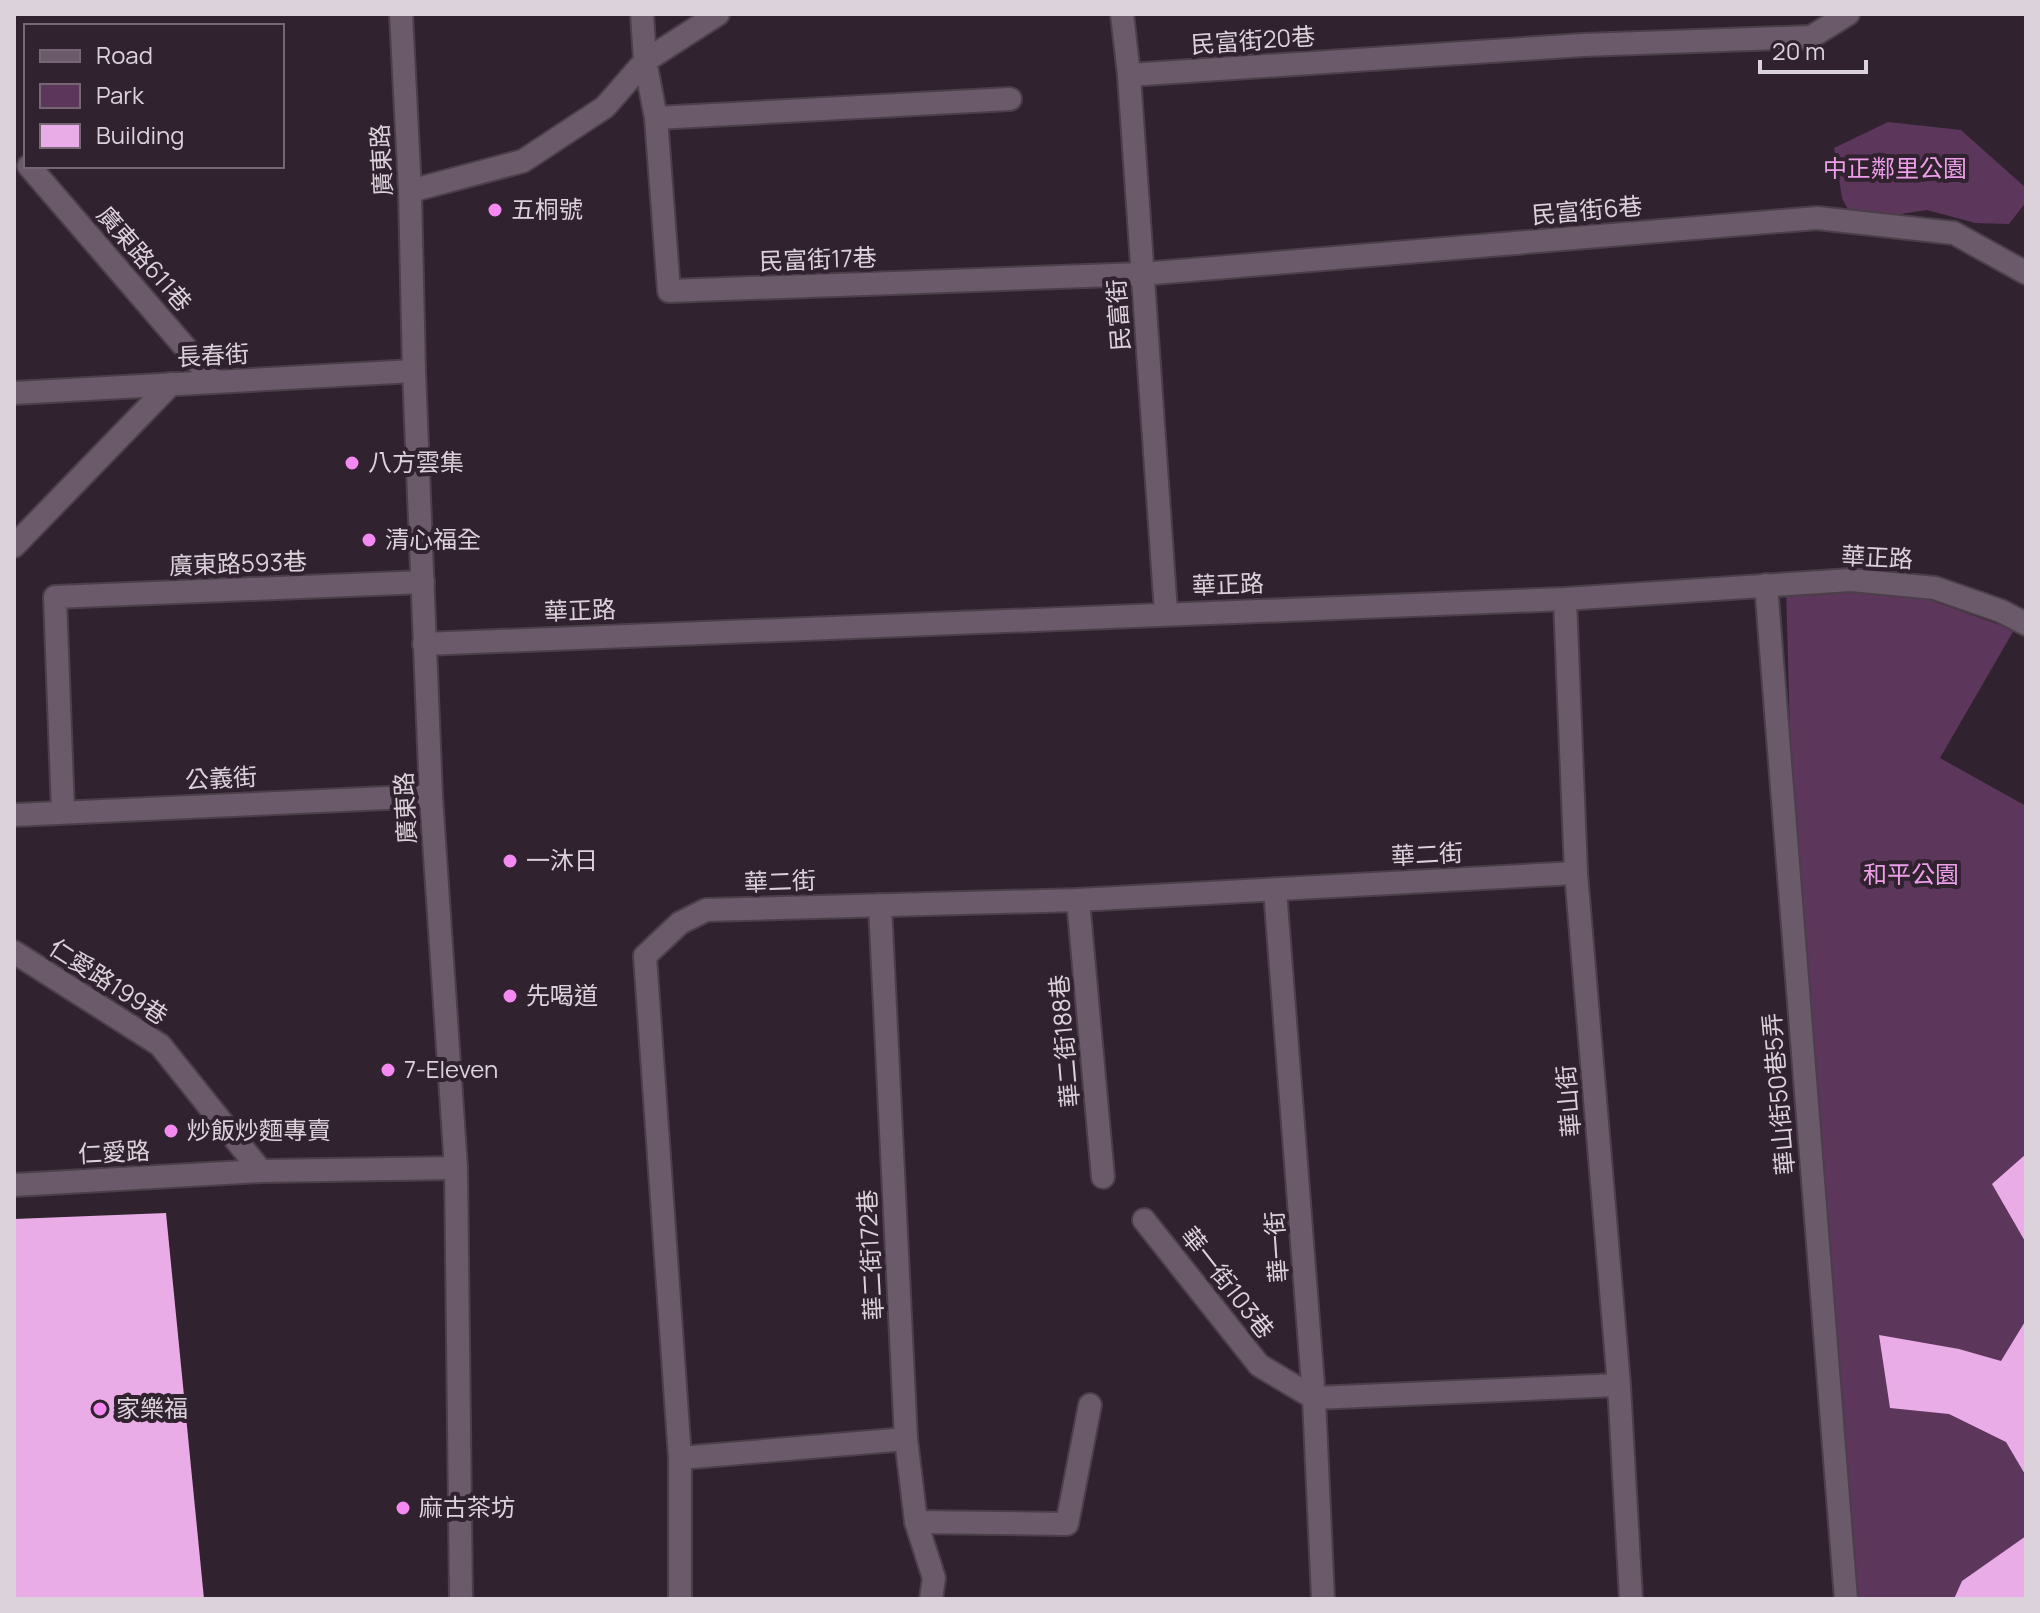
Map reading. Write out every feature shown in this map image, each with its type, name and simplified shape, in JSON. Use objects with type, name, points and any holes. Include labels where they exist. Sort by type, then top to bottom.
[{"type":"street","name":"廣東路","points":[[401,14],[431,796],[456,1168],[461,1599]]},
{"type":"street","name":"民富街17巷","points":[[642,14],[645,61],[656,118],[669,291],[1142,274]]},
{"type":"street","points":[[410,191],[523,161],[605,107],[645,61],[718,14]]},
{"type":"street","name":"民富街","points":[[1122,14],[1129,75],[1166,613]]},
{"type":"street","name":"民富街20巷","points":[[1129,75],[1583,45],[1811,37],[1848,14]]},
{"type":"street","points":[[656,118],[1010,99]]},
{"type":"street","name":"廣東路611巷","points":[[26,168],[215,382]]},
{"type":"street","name":"民富街6巷","points":[[1142,274],[1817,218],[1954,233],[2026,273]]},
{"type":"street","name":"長春街","points":[[14,393],[414,371]]},
{"type":"street","points":[[14,546],[171,384]]},
{"type":"street","name":"華正路","points":[[424,644],[1565,599],[1851,580],[1935,588],[2001,611],[2026,624]]},
{"type":"street","name":"廣東路593巷","points":[[63,812],[55,597],[423,582]]},
{"type":"street","name":"華山街50巷5弄","points":[[1766,585],[1846,1599]]},
{"type":"street","name":"華山街","points":[[1565,599],[1576,873],[1619,1385],[1631,1599]]},
{"type":"street","name":"公義街","points":[[14,815],[431,796]]},
{"type":"street","name":"華二街","points":[[680,1599],[680,1458],[645,956],[680,923],[706,910],[1078,900],[1576,873]]},
{"type":"street","name":"華一街","points":[[1275,890],[1314,1398],[1323,1599]]},
{"type":"street","name":"華二街188巷","points":[[1078,900],[1103,1177]]},
{"type":"street","name":"華二街172巷","points":[[880,905],[906,1439],[916,1522],[934,1578],[931,1599]]},
{"type":"street","name":"仁愛路199巷","points":[[14,952],[160,1045],[261,1171]]},
{"type":"street","name":"仁愛路","points":[[14,1185],[261,1171],[456,1168]]},
{"type":"street","name":"華一街103巷","points":[[1144,1220],[1259,1365],[1314,1398]]},
{"type":"street","points":[[1314,1398],[1619,1385]]},
{"type":"street","points":[[916,1522],[1067,1524],[1090,1405]]},
{"type":"street","points":[[680,1458],[906,1439]]},
{"type":"green space","name":"中正鄰里公園","points":[[1888,122],[1961,130],[2026,188],[2026,202],[2009,224],[1975,223],[1927,210],[1854,221],[1842,198],[1834,148]]},
{"type":"green space","name":"和平公園","points":[[1888,585],[2014,630],[1940,758],[2026,806],[2026,1599],[1853,1599],[1792,810],[1786,587]]},
{"type":"building","points":[[2026,1154],[2026,1243],[1992,1184]]},
{"type":"building","name":"家樂福","points":[[166,1213],[204,1599],[14,1599],[14,1219]]},
{"type":"building","points":[[2026,1320],[2026,1476],[2006,1442],[1949,1414],[1890,1408],[1879,1335],[1959,1349],[2001,1361]]},
{"type":"building","points":[[2026,1536],[2026,1599],[1954,1599],[1962,1581]]},
{"type":"place","name":"五桐號","points":[[495,210]]},
{"type":"place","name":"八方雲集","points":[[352,463]]},
{"type":"place","name":"清心福全","points":[[369,540]]},
{"type":"place","name":"一沐日","points":[[510,861]]},
{"type":"place","name":"先喝道","points":[[510,996]]},
{"type":"place","name":"7-Eleven","points":[[388,1070]]},
{"type":"place","name":"炒飯炒麵專賣","points":[[171,1131]]},
{"type":"place","name":"家樂福","points":[[100,1409]]},
{"type":"place","name":"麻古茶坊","points":[[403,1508]]}]
